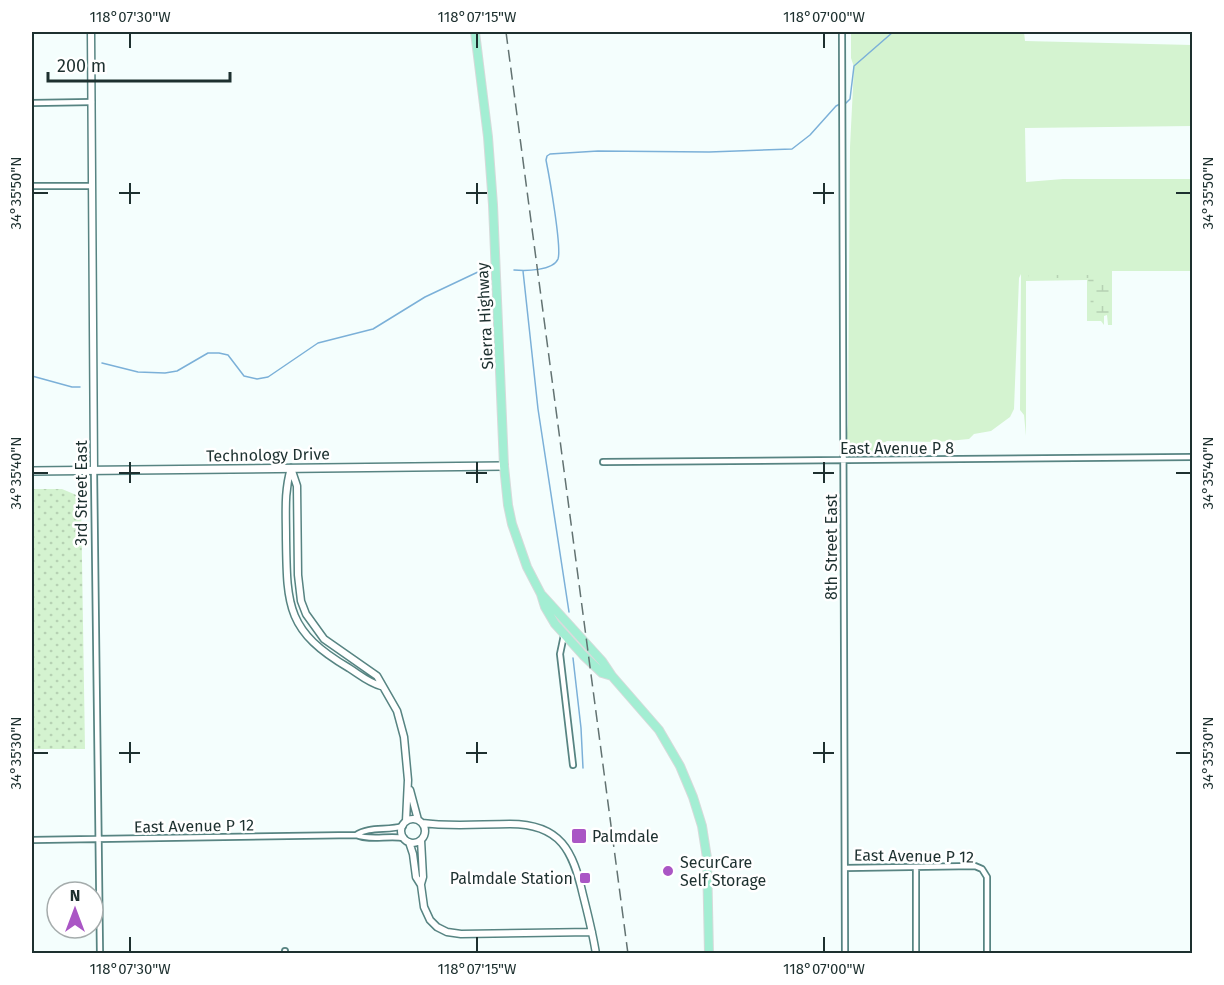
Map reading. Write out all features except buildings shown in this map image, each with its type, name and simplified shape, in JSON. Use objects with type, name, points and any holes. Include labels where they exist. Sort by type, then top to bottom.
[{"type":"main road","name":"Sierra Highway","points":[[475,32],[488,137],[493,205],[507,505],[527,567],[545,607],[564,635],[602,673],[612,676]]},
{"type":"main road","name":"Technology Drive","points":[[32,471],[504,466]]},
{"type":"main road","name":"Sierra Highway","points":[[541,594],[602,661],[612,676],[659,730],[680,766],[693,796],[708,858],[709,954]]},
{"type":"street","name":"3rd Street East","points":[[91,32],[100,954]]},
{"type":"street","name":"8th Street East","points":[[842,32],[845,954]]},
{"type":"street","points":[[32,103],[92,102]]},
{"type":"street","points":[[32,186],[92,186]]},
{"type":"street","name":"East Avenue P 8","points":[[603,462],[1192,458]]},
{"type":"street","points":[[291,468],[286,486],[286,582],[292,609],[301,628],[325,654],[372,684],[381,686]]},
{"type":"street","points":[[291,468],[297,486],[299,589],[306,614],[324,639],[377,676],[401,722],[408,780],[420,821],[425,830],[422,840],[423,877],[421,885],[424,907],[430,920],[436,927],[447,932],[461,934],[592,932]]},
{"type":"street","points":[[564,635],[560,654],[573,765]]},
{"type":"street","points":[[408,780],[402,832],[413,854],[416,877],[421,885]]},
{"type":"street","points":[[404,824],[420,821],[439,825],[526,825],[545,830],[558,838],[568,849],[575,863],[596,954]]},
{"type":"street","name":"East Avenue P 12","points":[[356,835],[363,831],[391,829],[404,824]]},
{"type":"street","name":"East Avenue P 12","points":[[32,840],[356,835],[362,838],[391,836],[406,840]]},
{"type":"street","points":[[406,840],[415,843],[422,840]]},
{"type":"street","name":"East Avenue P 12","points":[[845,868],[975,866],[982,869],[987,877],[987,954]]},
{"type":"street","points":[[916,867],[916,954]]},
{"type":"green space","points":[[851,32],[1024,32],[1025,41],[1192,45],[1192,126],[1025,128],[1026,182],[1063,179],[1192,179],[1192,271],[1112,271],[1112,325],[1108,325],[1107,315],[1104,316],[1104,325],[1101,321],[1087,321],[1087,280],[1026,281],[1026,436],[1024,415],[1020,410],[1021,274],[1014,409],[1010,417],[991,431],[974,434],[969,439],[938,442],[887,441],[876,447],[876,454],[849,456],[846,441],[850,147],[854,67],[851,58]]},
{"type":"green space","points":[[1028,275],[1109,275],[1109,314],[1091,314],[1089,278],[1029,278]]},
{"type":"green space","points":[[32,489],[62,489],[81,497],[85,749],[32,749]]},
{"type":"waterway","points":[[845,104],[850,99],[854,66],[893,32]]},
{"type":"waterway","points":[[514,270],[545,268],[558,259],[557,227],[546,160],[550,154],[598,151],[709,152],[792,149],[810,135],[840,104]]},
{"type":"waterway","points":[[102,363],[138,372],[165,373],[177,371],[208,353],[219,353],[228,355],[244,376],[257,379],[268,377],[318,343],[373,329],[425,297],[480,271]]},
{"type":"waterway","points":[[523,271],[538,409],[569,612]]},
{"type":"waterway","points":[[32,376],[80,387]]},
{"type":"waterway","points":[[573,658],[583,768]]},
{"type":"railway","points":[[506,32],[628,954]]},
{"type":"place","name":"Palmdale","points":[[579,836]]},
{"type":"place","name":"SecurCare Self Storage","points":[[668,871]]},
{"type":"place","name":"Palmdale Station","points":[[585,878]]}]
